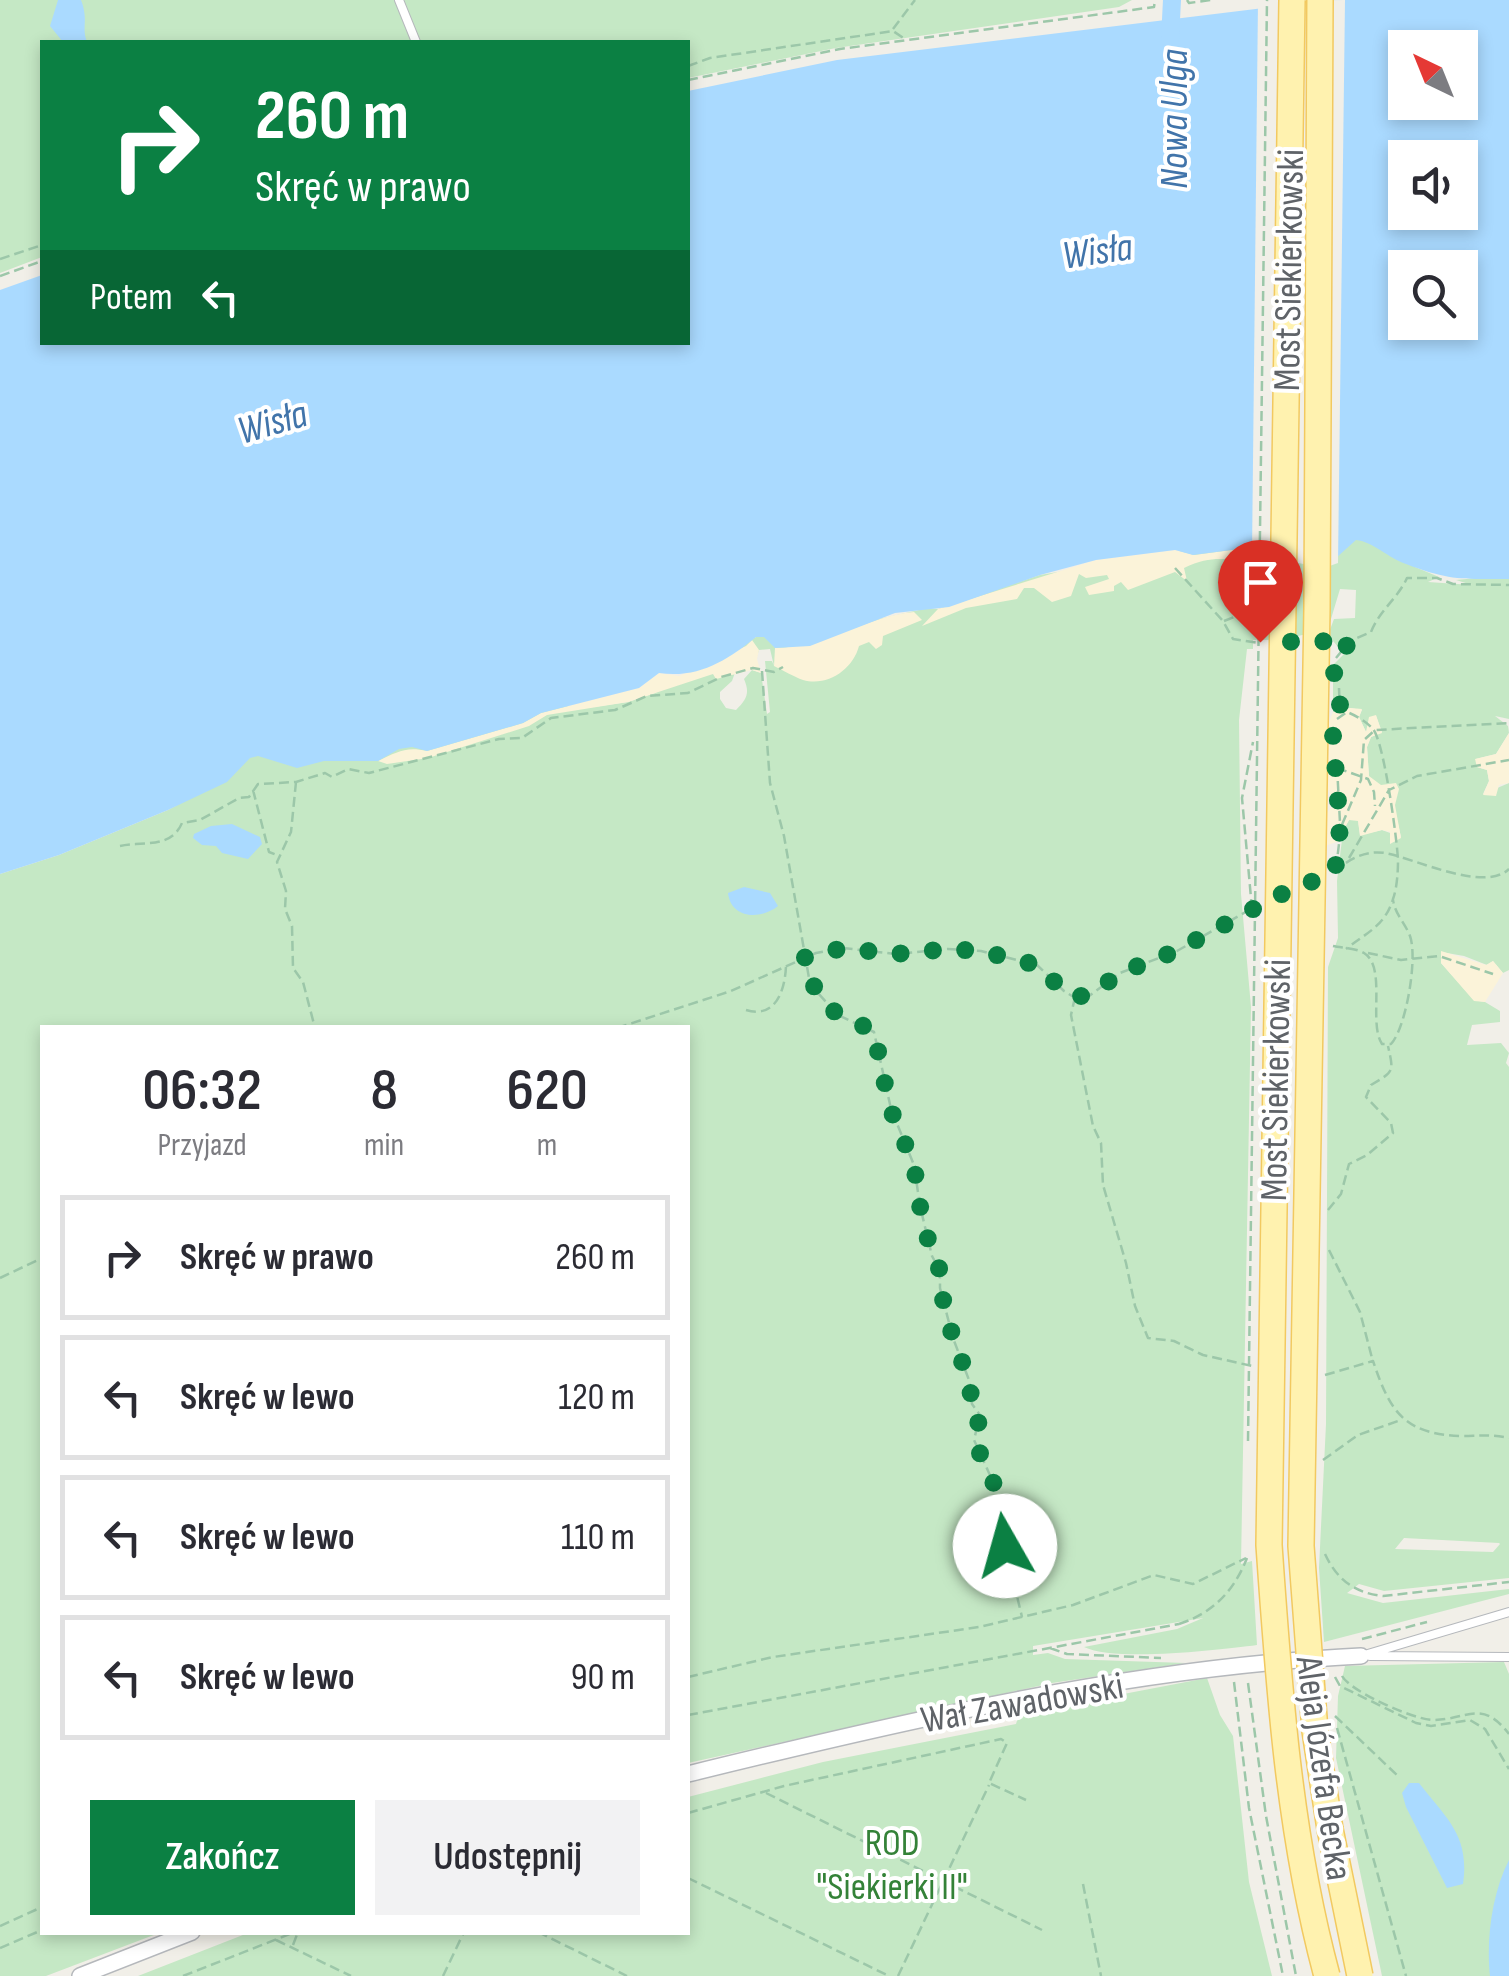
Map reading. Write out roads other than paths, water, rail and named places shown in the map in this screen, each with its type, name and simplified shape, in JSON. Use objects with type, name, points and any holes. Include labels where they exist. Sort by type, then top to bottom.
[{"type":"main road","name":"Most Siekierkowski","points":[[1258,1556],[1292,0]]},
{"type":"main road","name":"Most Siekierkowski","points":[[1312,1553],[1320,0]]},
{"type":"main road","name":"Aleja Józefa Becka","points":[[1312,1553],[1315,1731],[1330,1830],[1360,1976]]},
{"type":"main road","name":"Aleja Józefa Becka","points":[[1258,1556],[1298,1834],[1327,1976]]},
{"type":"street","name":"Wał Zawadowski","points":[[690,1774],[952,1713],[1104,1685],[1240,1666],[1361,1656]]},
{"type":"street","points":[[80,1976],[184,1935]]},
{"type":"lane","points":[[399,0],[415,40]]},
{"type":"lane","points":[[1361,1656],[1509,1612]]},
{"type":"lane","points":[[1361,1656],[1509,1657]]},
{"type":"water","points":[[58,0],[81,0],[87,40],[61,40],[50,26]]},
{"type":"water","name":"Wisła","points":[[1329,0],[1509,0],[1509,579],[1434,574],[1356,540],[1336,558],[1239,549],[1193,555],[1175,550],[1096,560],[949,607],[895,613],[810,646],[775,648],[764,637],[756,637],[723,660],[699,670],[659,673],[639,688],[541,713],[523,723],[427,751],[412,747],[399,749],[378,761],[324,761],[297,768],[258,756],[250,758],[227,782],[168,810],[59,855],[0,874],[0,290],[40,276],[40,345],[690,345],[690,91],[837,60]]},
{"type":"water","points":[[232,824],[260,837],[262,844],[248,859],[222,853],[216,846],[202,845],[193,838],[211,826]]},
{"type":"water","points":[[744,887],[770,893],[778,906],[763,914],[741,912],[730,902],[728,893]]},
{"type":"water","points":[[1409,1783],[1419,1783],[1460,1840],[1463,1884],[1447,1888],[1406,1807],[1402,1793]]},
{"type":"water","points":[[1509,1860],[1509,1976],[1490,1976],[1492,1917]]},
{"type":"waterway","name":"Nowa Ulga","points":[[1170,39],[1172,0]]},
{"type":"park label","name":"ROD \"Siekierki II\"","points":[[892,1864]]}]
